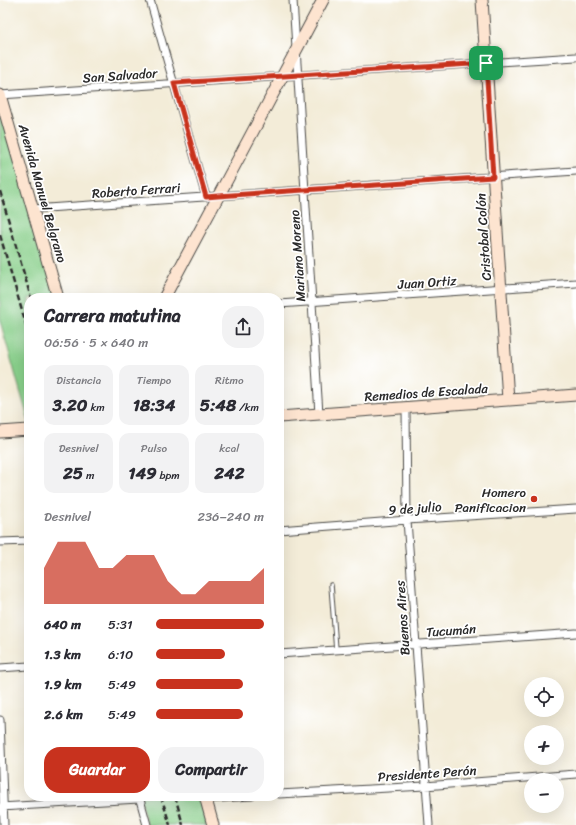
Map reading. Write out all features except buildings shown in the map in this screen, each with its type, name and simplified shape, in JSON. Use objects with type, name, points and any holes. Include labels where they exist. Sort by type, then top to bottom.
[{"type":"street","points":[[150,0],[206,197]]},
{"type":"street","name":"Mariano Moreno","points":[[293,0],[319,414]]},
{"type":"street","points":[[167,293],[323,0]]},
{"type":"street","name":"Cristobal Colón","points":[[482,0],[508,400]]},
{"type":"street","name":"San Salvador","points":[[0,95],[576,57]]},
{"type":"street","name":"Avenida Manuel Belgrano","points":[[0,95],[57,293]]},
{"type":"street","name":"Roberto Ferrari","points":[[33,209],[576,171]]},
{"type":"street","name":"Juan Ortiz","points":[[284,304],[576,284]]},
{"type":"street","name":"Remedios de Escalada","points":[[284,417],[576,396]]},
{"type":"street","name":"Buenos Aires","points":[[406,408],[407,520],[429,825]]},
{"type":"street","points":[[0,432],[24,430]]},
{"type":"street","name":"9 de julio","points":[[284,530],[576,509]]},
{"type":"street","points":[[0,542],[24,541]]},
{"type":"street","name":"Tucumán","points":[[284,654],[576,633]]},
{"type":"street","points":[[0,668],[24,666]]},
{"type":"street","points":[[0,720],[2,807],[4,825]]},
{"type":"street","name":"Presidente Perón","points":[[284,794],[425,786],[576,774]]},
{"type":"street","points":[[2,807],[84,801]]},
{"type":"street","points":[[140,801],[146,825]]},
{"type":"street","points":[[206,801],[213,825]]},
{"type":"lane","points":[[331,584],[336,650]]},
{"type":"green space","points":[[0,95],[57,293],[24,293],[24,405],[0,321]]},
{"type":"green space","points":[[140,801],[206,801],[213,825],[147,825]]},
{"type":"railway","points":[[0,191],[30,293]]},
{"type":"railway","points":[[0,235],[24,318]]},
{"type":"railway","points":[[163,801],[170,825]]},
{"type":"railway","points":[[176,801],[183,825]]},
{"type":"place","name":"Homero Panificacion","points":[[534,499]]},
{"type":"route","points":[[486,63],[493,177],[206,197],[174,83],[439,66],[486,63]]}]
